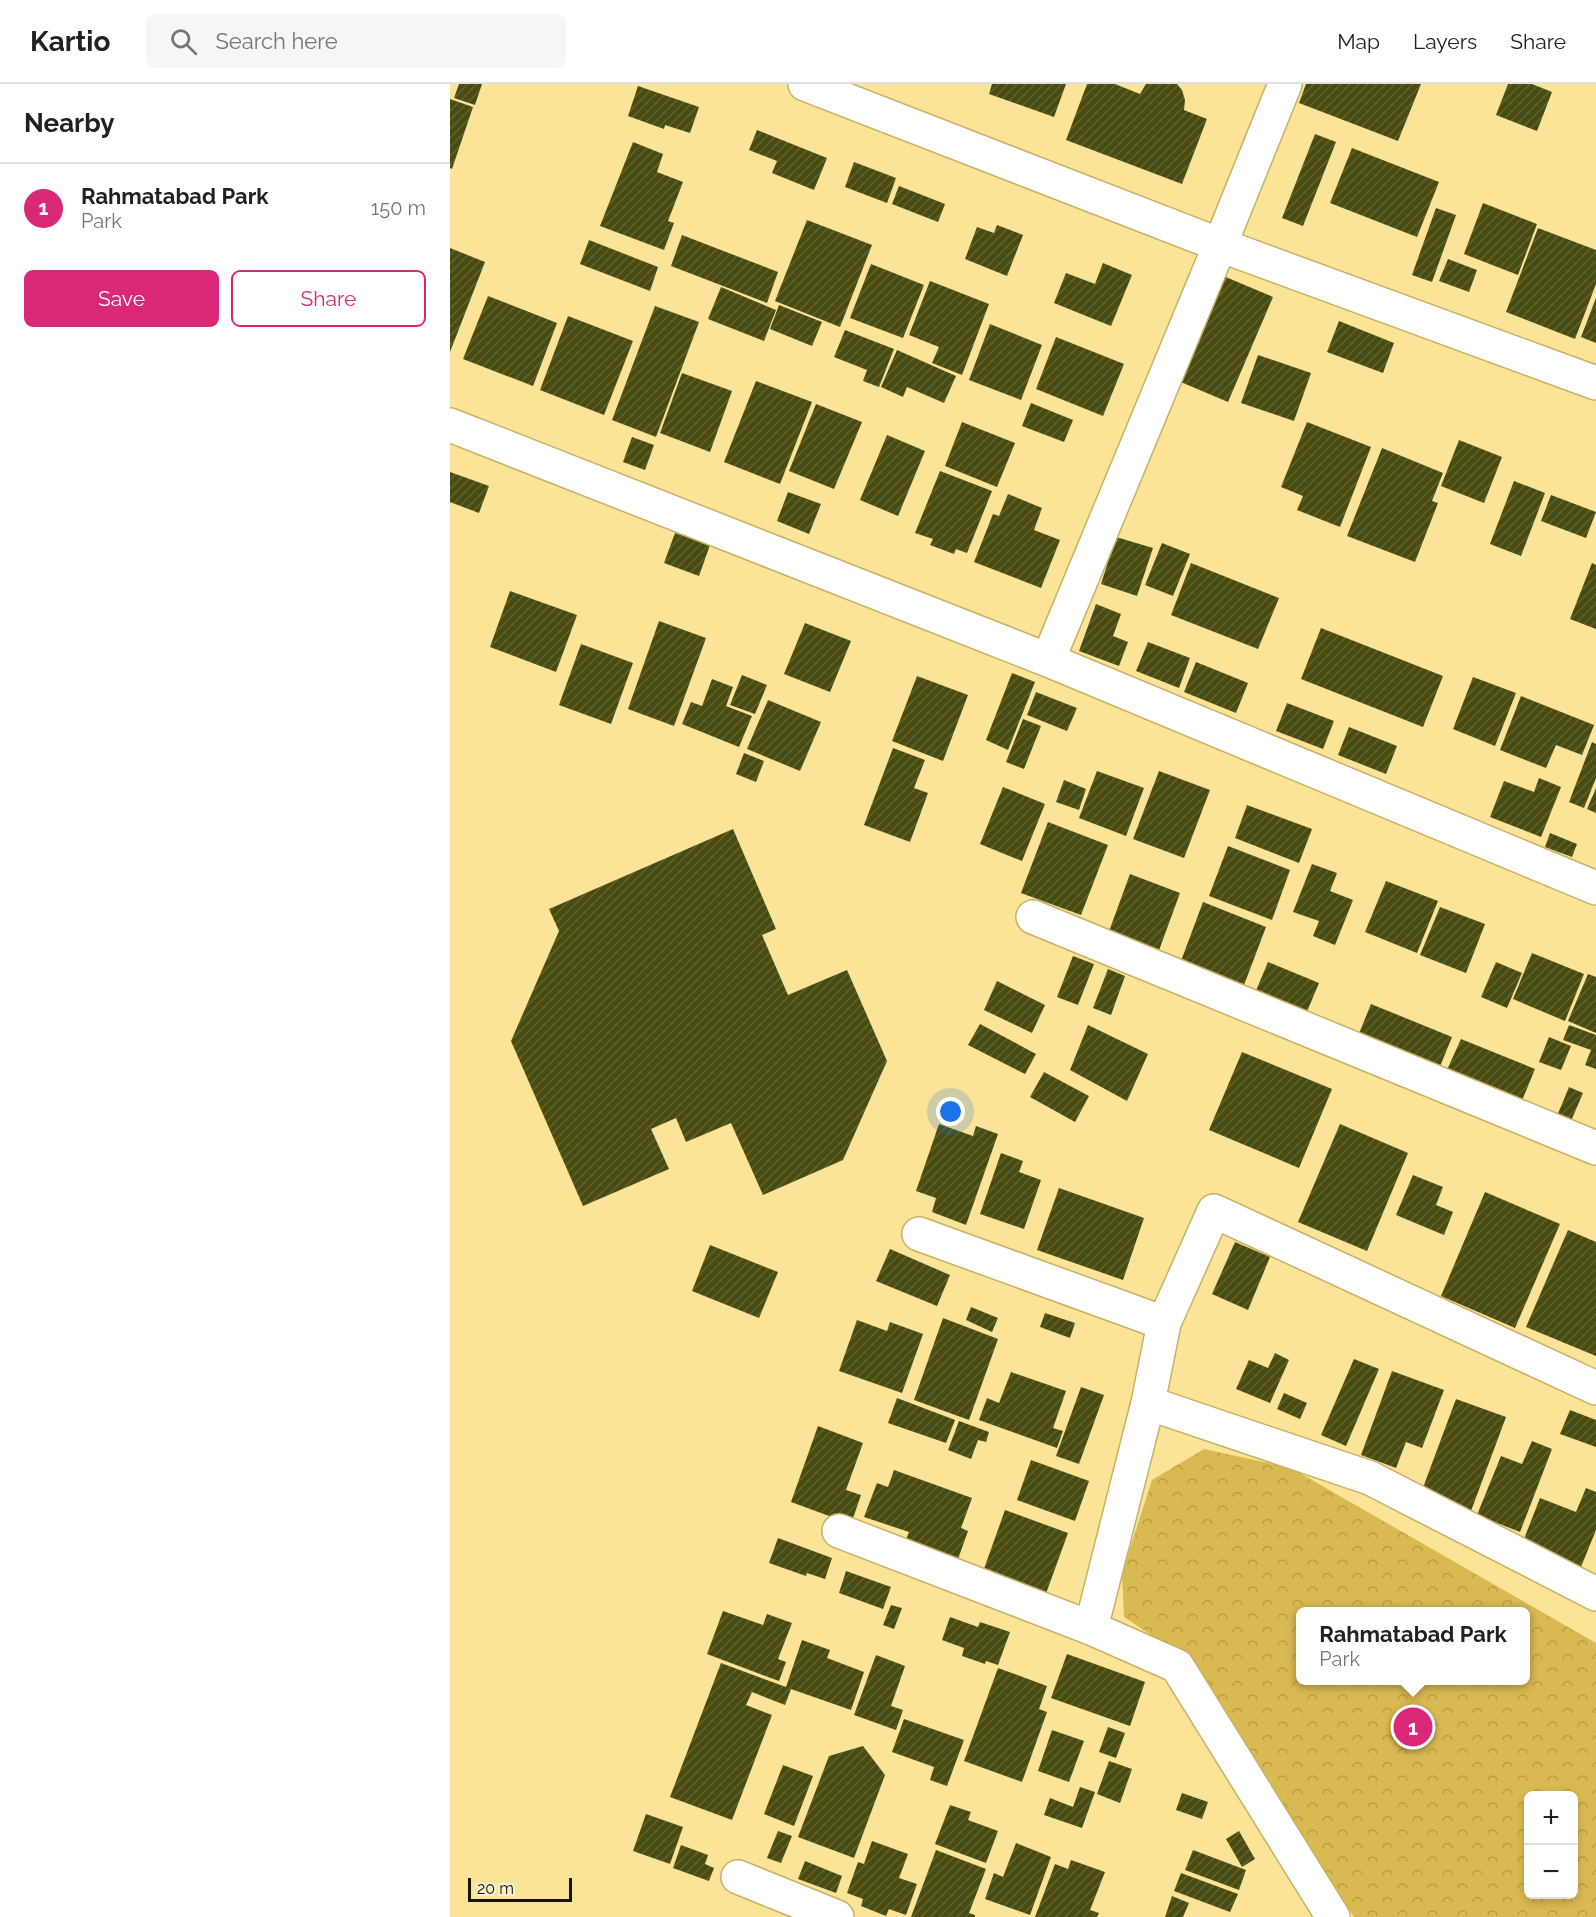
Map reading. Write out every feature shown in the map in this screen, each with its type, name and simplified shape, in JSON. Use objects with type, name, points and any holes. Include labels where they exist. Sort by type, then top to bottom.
[{"type":"street","points":[[804,84],[1220,245],[1596,383]]},
{"type":"street","points":[[1048,660],[1285,84]]},
{"type":"street","points":[[450,425],[1048,660],[1596,888]]},
{"type":"street","points":[[1033,917],[1596,1148]]},
{"type":"street","points":[[1090,1628],[1148,1403],[1164,1323],[1214,1210],[1596,1388]]},
{"type":"street","points":[[919,1234],[1164,1323]]},
{"type":"street","points":[[1148,1403],[1370,1478],[1596,1594]]},
{"type":"street","points":[[839,1531],[1090,1628],[1177,1666],[1333,1917]]},
{"type":"street","points":[[738,1876],[837,1917]]},
{"type":"green space","points":[[1204,1449],[1291,1468],[1596,1643],[1596,1917],[1354,1917],[1186,1658],[1124,1617],[1122,1573],[1152,1480]]},
{"type":"building","points":[[459,84],[482,84],[475,105],[454,98]]},
{"type":"building","points":[[992,84],[1066,84],[1054,117],[989,94]]},
{"type":"building","points":[[1087,84],[1115,84],[1140,94],[1146,84],[1177,84],[1185,100],[1184,110],[1207,119],[1182,184],[1066,140]]},
{"type":"building","points":[[1306,84],[1421,84],[1398,141],[1299,103]]},
{"type":"building","points":[[1508,84],[1532,84],[1552,92],[1537,131],[1496,115]]},
{"type":"building","points":[[638,86],[699,107],[690,133],[665,125],[664,129],[628,116]]},
{"type":"building","points":[[450,99],[473,107],[452,169],[450,168]]},
{"type":"building","points":[[757,130],[827,158],[814,190],[772,173],[777,161],[749,150]]},
{"type":"building","points":[[1315,134],[1336,142],[1303,226],[1282,218]]},
{"type":"building","points":[[633,142],[663,154],[657,172],[683,182],[668,221],[674,223],[664,250],[600,226]]},
{"type":"building","points":[[1352,148],[1439,182],[1417,237],[1330,203]]},
{"type":"building","points":[[854,162],[896,178],[887,203],[845,187]]},
{"type":"building","points":[[899,186],[945,204],[938,222],[892,204]]},
{"type":"building","points":[[1483,203],[1537,224],[1518,275],[1464,254]]},
{"type":"building","points":[[1436,208],[1456,215],[1432,282],[1412,275]]},
{"type":"building","points":[[807,220],[872,245],[840,327],[775,301]]},
{"type":"building","points":[[997,225],[1023,235],[1007,276],[965,259],[977,227],[994,233]]},
{"type":"building","points":[[1538,228],[1596,250],[1596,284],[1575,339],[1506,312]]},
{"type":"building","points":[[682,235],[778,272],[767,303],[671,266]]},
{"type":"building","points":[[589,240],[658,267],[650,291],[580,264]]},
{"type":"building","points":[[450,248],[485,262],[450,352]]},
{"type":"building","points":[[1448,259],[1477,270],[1469,292],[1439,281]]},
{"type":"building","points":[[1103,263],[1132,275],[1111,326],[1054,303],[1066,273],[1095,284]]},
{"type":"building","points":[[871,264],[924,285],[903,338],[850,318]]},
{"type":"building","points":[[1221,275],[1273,297],[1228,402],[1176,380]]},
{"type":"building","points":[[930,281],[989,304],[962,375],[932,363],[939,347],[909,335]]},
{"type":"building","points":[[721,287],[776,310],[764,341],[708,319]]},
{"type":"building","points":[[488,296],[557,323],[533,386],[463,359]]},
{"type":"building","points":[[1596,298],[1596,343],[1581,337]]},
{"type":"building","points":[[779,305],[822,322],[812,346],[770,329]]},
{"type":"building","points":[[655,306],[699,322],[656,437],[612,420]]},
{"type":"building","points":[[568,316],[633,341],[604,415],[540,390]]},
{"type":"building","points":[[1339,321],[1394,343],[1383,373],[1327,352]]},
{"type":"building","points":[[990,324],[1042,345],[1021,400],[969,380]]},
{"type":"building","points":[[845,330],[894,349],[879,387],[863,381],[867,370],[834,357]]},
{"type":"building","points":[[1056,337],[1124,364],[1103,416],[1036,389]]},
{"type":"building","points":[[897,350],[956,376],[944,403],[907,387],[903,397],[881,387]]},
{"type":"building","points":[[1258,355],[1311,373],[1294,421],[1241,403]]},
{"type":"building","points":[[682,373],[732,391],[710,452],[660,433]]},
{"type":"building","points":[[756,381],[812,402],[780,484],[724,462]]},
{"type":"building","points":[[1031,403],[1073,420],[1064,442],[1022,426]]},
{"type":"building","points":[[816,404],[862,422],[834,489],[789,471]]},
{"type":"building","points":[[962,422],[1015,443],[997,487],[945,466]]},
{"type":"building","points":[[1307,422],[1371,447],[1340,527],[1297,510],[1303,496],[1281,487]]},
{"type":"building","points":[[887,435],[925,451],[898,516],[860,500]]},
{"type":"building","points":[[632,437],[654,445],[645,470],[623,462]]},
{"type":"building","points":[[1459,440],[1502,457],[1484,503],[1441,486]]},
{"type":"building","points":[[1382,448],[1443,473],[1432,501],[1438,503],[1415,562],[1347,536]]},
{"type":"building","points":[[940,471],[992,491],[967,553],[956,549],[954,554],[930,545],[933,539],[915,533]]},
{"type":"building","points":[[450,472],[489,486],[479,513],[450,502]]},
{"type":"building","points":[[1514,481],[1545,493],[1521,556],[1490,544]]},
{"type":"building","points":[[788,492],[821,504],[809,534],[777,521]]},
{"type":"building","points":[[1008,494],[1042,508],[1034,530],[1060,540],[1041,588],[974,562],[993,514],[999,516]]},
{"type":"building","points":[[1551,495],[1596,512],[1586,538],[1541,521]]},
{"type":"building","points":[[675,533],[710,545],[699,576],[664,563]]},
{"type":"building","points":[[1116,537],[1153,548],[1137,596],[1101,584]]},
{"type":"building","points":[[1162,543],[1190,554],[1173,596],[1145,585]]},
{"type":"building","points":[[1191,563],[1279,598],[1258,649],[1171,615]]},
{"type":"building","points":[[1592,563],[1596,565],[1596,629],[1570,619]]},
{"type":"building","points":[[510,591],[577,615],[556,672],[490,647]]},
{"type":"building","points":[[1096,604],[1121,614],[1113,636],[1128,642],[1119,666],[1079,651]]},
{"type":"building","points":[[659,621],[706,638],[674,726],[628,709]]},
{"type":"building","points":[[805,623],[851,641],[830,692],[784,674]]},
{"type":"building","points":[[1321,628],[1443,676],[1423,727],[1301,679]]},
{"type":"building","points":[[1148,642],[1190,658],[1179,688],[1136,671]]},
{"type":"building","points":[[581,644],[633,663],[611,724],[559,705]]},
{"type":"building","points":[[1196,662],[1248,683],[1236,713],[1184,692]]},
{"type":"building","points":[[1012,673],[1035,682],[1008,750],[986,740]]},
{"type":"building","points":[[742,675],[767,685],[755,714],[730,705]]},
{"type":"building","points":[[917,676],[968,695],[943,761],[892,741]]},
{"type":"building","points":[[1473,677],[1516,693],[1495,746],[1453,729]]},
{"type":"building","points":[[712,679],[733,687],[726,706],[752,716],[739,747],[682,724],[691,702],[702,706]]},
{"type":"building","points":[[1036,692],[1077,708],[1067,731],[1027,715]]},
{"type":"building","points":[[1521,696],[1594,725],[1582,755],[1556,745],[1546,768],[1500,750]]},
{"type":"building","points":[[768,700],[821,722],[800,771],[747,749]]},
{"type":"building","points":[[1287,703],[1334,721],[1323,749],[1276,731]]},
{"type":"building","points":[[1023,719],[1041,726],[1024,769],[1006,762]]},
{"type":"building","points":[[1349,727],[1397,746],[1386,774],[1338,755]]},
{"type":"building","points":[[1592,742],[1596,744],[1596,778],[1584,808],[1569,802]]},
{"type":"building","points":[[893,748],[925,760],[914,788],[928,793],[910,842],[864,825]]},
{"type":"building","points":[[744,753],[764,761],[756,782],[736,774]]},
{"type":"building","points":[[1097,771],[1144,788],[1126,836],[1079,818]]},
{"type":"building","points":[[1159,771],[1210,790],[1184,858],[1133,839]]},
{"type":"building","points":[[1539,778],[1561,787],[1541,837],[1490,817],[1504,781],[1534,792]]},
{"type":"building","points":[[1064,780],[1086,789],[1079,810],[1056,802]]},
{"type":"building","points":[[1003,787],[1045,804],[1022,861],[980,844]]},
{"type":"building","points":[[1596,788],[1596,813],[1587,809]]},
{"type":"building","points":[[1247,805],[1312,829],[1299,863],[1235,838]]},
{"type":"building","points":[[1048,822],[1108,845],[1081,915],[1021,893]]},
{"type":"building","points":[[733,829],[776,929],[762,935],[788,995],[847,970],[887,1061],[843,1160],[763,1195],[731,1123],[686,1142],[676,1118],[651,1129],[669,1169],[583,1206],[511,1041],[559,931],[549,909]]},
{"type":"building","points":[[1550,833],[1577,844],[1572,857],[1545,847]]},
{"type":"building","points":[[1228,846],[1290,870],[1272,920],[1209,896]]},
{"type":"building","points":[[1312,864],[1337,873],[1330,891],[1353,900],[1335,945],[1313,936],[1319,921],[1293,912]]},
{"type":"building","points":[[1130,874],[1180,893],[1158,953],[1108,934]]},
{"type":"building","points":[[1386,881],[1438,901],[1417,953],[1365,932]]},
{"type":"building","points":[[1203,902],[1266,927],[1241,993],[1178,969]]},
{"type":"building","points":[[1440,907],[1485,924],[1466,973],[1420,955]]},
{"type":"building","points":[[1532,953],[1584,974],[1565,1021],[1513,999]]},
{"type":"building","points":[[1073,956],[1094,964],[1078,1005],[1057,997]]},
{"type":"building","points":[[1268,962],[1319,983],[1306,1014],[1255,993]]},
{"type":"building","points":[[1496,962],[1522,973],[1507,1008],[1481,997]]},
{"type":"building","points":[[1108,969],[1125,976],[1111,1015],[1093,1008]]},
{"type":"building","points":[[1588,974],[1596,977],[1596,1033],[1568,1021]]},
{"type":"building","points":[[997,981],[1045,1005],[1032,1033],[984,1010]]},
{"type":"building","points":[[1371,1004],[1452,1037],[1439,1069],[1358,1036]]},
{"type":"building","points":[[980,1024],[1036,1054],[1025,1074],[968,1045]]},
{"type":"building","points":[[1088,1025],[1148,1054],[1127,1101],[1070,1070]]},
{"type":"building","points":[[1569,1025],[1596,1035],[1596,1069],[1585,1065],[1591,1050],[1563,1040]]},
{"type":"building","points":[[1549,1037],[1571,1046],[1561,1070],[1539,1062]]},
{"type":"building","points":[[1461,1039],[1535,1069],[1521,1103],[1446,1072]]},
{"type":"building","points":[[1242,1052],[1332,1089],[1299,1168],[1209,1130]]},
{"type":"building","points":[[1044,1072],[1089,1096],[1075,1122],[1030,1097]]},
{"type":"building","points":[[1569,1087],[1583,1093],[1571,1121],[1557,1116]]},
{"type":"building","points":[[939,1124],[973,1136],[976,1126],[998,1134],[966,1225],[932,1212],[936,1198],[916,1191]]},
{"type":"building","points":[[1340,1124],[1408,1153],[1367,1251],[1298,1222]]},
{"type":"building","points":[[1001,1153],[1023,1161],[1019,1172],[1041,1180],[1024,1229],[980,1214]]},
{"type":"building","points":[[1413,1175],[1443,1187],[1436,1205],[1453,1212],[1444,1235],[1396,1215]]},
{"type":"building","points":[[1059,1188],[1144,1218],[1123,1280],[1037,1250]]},
{"type":"building","points":[[1485,1192],[1560,1224],[1515,1328],[1441,1296]]},
{"type":"building","points":[[1568,1230],[1596,1242],[1596,1356],[1526,1327]]},
{"type":"building","points":[[1235,1242],[1270,1257],[1248,1310],[1212,1294]]},
{"type":"building","points":[[710,1245],[778,1272],[759,1318],[692,1291]]},
{"type":"building","points":[[890,1249],[950,1275],[937,1306],[876,1281]]},
{"type":"building","points":[[971,1307],[998,1318],[992,1332],[966,1320]]},
{"type":"building","points":[[1045,1313],[1075,1323],[1070,1338],[1040,1327]]},
{"type":"building","points":[[943,1318],[998,1339],[969,1420],[914,1400]]},
{"type":"building","points":[[857,1320],[887,1331],[890,1322],[923,1334],[902,1393],[839,1371]]},
{"type":"building","points":[[1275,1353],[1289,1360],[1270,1403],[1236,1389],[1249,1360],[1268,1368]]},
{"type":"building","points":[[1354,1359],[1379,1369],[1346,1446],[1321,1435]]},
{"type":"building","points":[[1392,1371],[1444,1390],[1422,1448],[1406,1442],[1396,1468],[1361,1455]]},
{"type":"building","points":[[1011,1372],[1066,1391],[1053,1428],[1063,1431],[1057,1448],[979,1420],[987,1398],[999,1403]]},
{"type":"building","points":[[1081,1387],[1104,1395],[1079,1464],[1056,1456]]},
{"type":"building","points":[[1284,1393],[1307,1403],[1300,1419],[1277,1409]]},
{"type":"building","points":[[897,1398],[955,1420],[946,1443],[888,1423]]},
{"type":"building","points":[[1456,1399],[1506,1417],[1471,1511],[1421,1493]]},
{"type":"building","points":[[1570,1410],[1596,1420],[1596,1447],[1560,1434]]},
{"type":"building","points":[[959,1421],[989,1432],[986,1442],[978,1440],[971,1459],[948,1450]]},
{"type":"building","points":[[818,1426],[863,1443],[846,1490],[861,1495],[851,1524],[791,1502]]},
{"type":"building","points":[[1532,1441],[1552,1449],[1520,1532],[1477,1515],[1501,1456],[1522,1464]]},
{"type":"building","points":[[1031,1460],[1089,1481],[1075,1521],[1017,1500]]},
{"type":"building","points":[[894,1470],[972,1498],[961,1528],[968,1531],[957,1562],[905,1542],[909,1532],[864,1517],[877,1483],[888,1487]]},
{"type":"building","points":[[1586,1488],[1596,1492],[1596,1530],[1581,1567],[1522,1544],[1540,1498],[1576,1512]]},
{"type":"building","points":[[1005,1510],[1068,1533],[1044,1599],[980,1580]]},
{"type":"building","points":[[778,1538],[832,1558],[825,1579],[807,1573],[806,1576],[769,1563]]},
{"type":"building","points":[[846,1571],[891,1587],[883,1609],[839,1593]]},
{"type":"building","points":[[891,1605],[902,1608],[894,1629],[883,1625]]},
{"type":"building","points":[[723,1611],[763,1625],[767,1614],[792,1623],[778,1659],[786,1662],[779,1681],[707,1654]]},
{"type":"building","points":[[950,1617],[978,1627],[980,1622],[1010,1632],[998,1665],[986,1661],[985,1664],[962,1656],[964,1648],[942,1640]]},
{"type":"building","points":[[802,1640],[830,1650],[827,1658],[864,1672],[851,1710],[791,1689],[785,1705],[752,1692],[746,1705],[772,1715],[732,1820],[670,1797],[721,1663],[786,1687]]},
{"type":"building","points":[[1067,1654],[1145,1682],[1130,1726],[1051,1698]]},
{"type":"building","points":[[876,1655],[905,1666],[891,1706],[903,1710],[896,1730],[854,1715]]},
{"type":"building","points":[[998,1668],[1047,1686],[1039,1709],[1047,1712],[1022,1782],[964,1761]]},
{"type":"building","points":[[904,1719],[964,1740],[947,1786],[930,1780],[934,1767],[892,1752]]},
{"type":"building","points":[[1108,1727],[1125,1733],[1116,1758],[1099,1752]]},
{"type":"building","points":[[1052,1730],[1084,1741],[1069,1782],[1038,1771]]},
{"type":"building","points":[[863,1746],[885,1775],[854,1858],[798,1837],[829,1756]]},
{"type":"building","points":[[1109,1761],[1132,1769],[1120,1803],[1097,1794]]},
{"type":"building","points":[[783,1765],[813,1776],[794,1826],[764,1814]]},
{"type":"building","points":[[1080,1787],[1095,1792],[1082,1828],[1044,1815],[1050,1798],[1073,1807]]},
{"type":"building","points":[[1182,1793],[1208,1802],[1202,1819],[1176,1810]]},
{"type":"building","points":[[950,1805],[971,1812],[968,1820],[998,1831],[986,1863],[935,1844]]},
{"type":"building","points":[[646,1814],[683,1827],[670,1864],[633,1851]]},
{"type":"building","points":[[778,1831],[792,1836],[781,1863],[767,1858]]},
{"type":"building","points":[[1239,1831],[1255,1859],[1242,1867],[1226,1839]]},
{"type":"building","points":[[872,1841],[908,1854],[899,1878],[917,1884],[906,1915],[889,1909],[886,1916],[861,1906],[863,1899],[847,1893],[858,1862],[864,1864]]},
{"type":"building","points":[[1016,1843],[1051,1857],[1030,1915],[985,1899],[994,1873],[1003,1877]]},
{"type":"building","points":[[681,1845],[708,1855],[705,1864],[714,1868],[709,1881],[673,1868]]},
{"type":"building","points":[[936,1850],[986,1869],[969,1913],[975,1917],[911,1917]]},
{"type":"building","points":[[1193,1850],[1246,1870],[1239,1890],[1185,1870]]},
{"type":"building","points":[[1071,1860],[1105,1872],[1090,1910],[1099,1913],[1097,1917],[1035,1917],[1055,1864],[1068,1869]]},
{"type":"building","points":[[805,1861],[842,1876],[836,1893],[798,1879]]},
{"type":"building","points":[[1181,1873],[1238,1894],[1230,1912],[1174,1891]]},
{"type":"building","points":[[1172,1896],[1189,1903],[1183,1917],[1165,1917]]},
{"type":"place","name":"Rahmatabad Park","points":[[1413,1727]]}]
